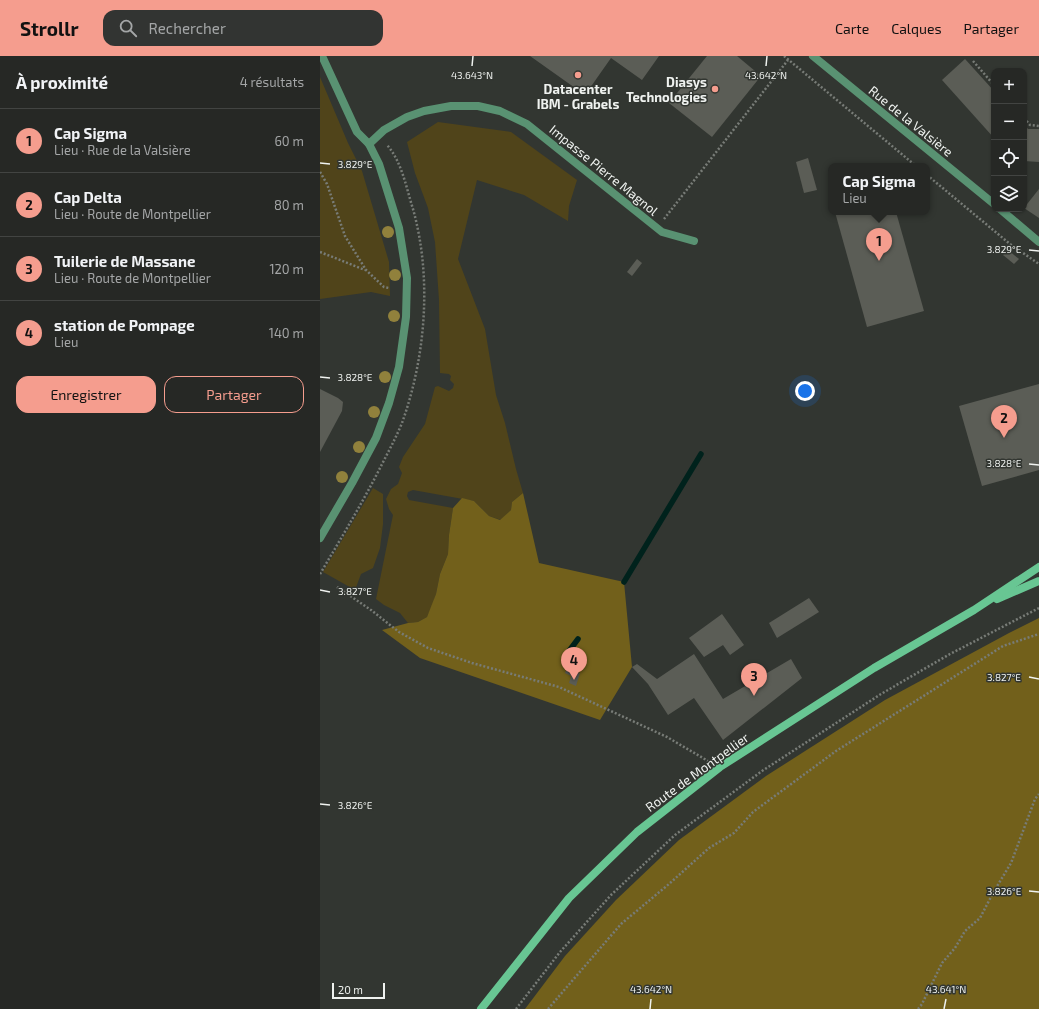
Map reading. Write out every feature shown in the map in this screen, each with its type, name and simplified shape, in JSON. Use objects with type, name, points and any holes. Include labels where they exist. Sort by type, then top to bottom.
[{"type":"main road","name":"Route de Montpellier","points":[[481,1009],[569,898],[637,832],[720,768],[874,668],[974,610],[1039,568]]},
{"type":"main road","name":"Route de Montpellier","points":[[974,610],[1039,581]]},
{"type":"street","points":[[320,538],[376,438],[389,403],[399,367],[406,317],[407,278],[399,228],[385,179],[369,144],[357,132],[322,56]]},
{"type":"street","name":"Rue de la Valsière","points":[[813,56],[991,202]]},
{"type":"street","name":"Impasse Pierre Magnol","points":[[369,144],[377,135],[407,118],[424,111],[451,106],[478,106],[500,111],[527,124],[662,232],[694,241]]},
{"type":"street","points":[[1004,212],[1039,242]]},
{"type":"path","points":[[784,56],[912,163]]},
{"type":"path","points":[[658,228],[788,60]]},
{"type":"path","points":[[973,61],[991,82]]},
{"type":"path","points":[[1027,122],[1030,125],[1039,126]]},
{"type":"path","points":[[320,574],[366,496],[402,423],[416,368],[423,326],[424,289],[422,254],[415,219],[405,181],[396,158],[388,146],[377,135]]},
{"type":"path","points":[[320,172],[328,184],[345,236],[366,270],[384,287],[389,288]]},
{"type":"path","points":[[930,177],[1010,244],[1039,264]]},
{"type":"path","points":[[320,252],[366,270]]},
{"type":"path","points":[[337,587],[371,610],[399,632],[428,648],[472,663],[559,688],[667,737],[720,768]]},
{"type":"path","points":[[516,1009],[560,952],[611,895],[675,835],[762,771],[881,694],[950,654],[1039,608]]},
{"type":"path","points":[[548,1009],[621,924],[709,848],[734,833],[753,812],[836,751],[1003,646],[1039,634]]},
{"type":"path","points":[[918,1009],[942,963],[955,948],[965,931],[980,918],[1011,863],[1035,798],[1039,794]]},
{"type":"shaded area","points":[[320,77],[348,143],[362,171],[389,262],[390,296],[371,292],[320,299]]},
{"type":"shaded area","points":[[438,122],[511,132],[577,180],[569,206],[568,221],[524,195],[477,180],[458,259],[485,329],[496,395],[505,423],[523,493],[512,502],[511,510],[501,520],[489,516],[474,501],[413,490],[408,492],[407,496],[409,500],[453,508],[448,554],[440,574],[432,606],[427,617],[418,622],[408,623],[400,613],[376,599],[393,515],[389,509],[386,499],[391,489],[398,484],[402,473],[399,467],[403,457],[425,424],[435,387],[438,386],[449,391],[453,388],[454,384],[450,380],[451,376],[449,374],[440,373],[439,300],[435,242],[428,208],[415,173],[407,142]]},
{"type":"shaded area","points":[[373,488],[383,494],[383,524],[380,548],[373,568],[361,574],[355,590],[323,572]]},
{"type":"shaded area","points":[[523,493],[539,563],[624,582],[632,667],[600,720],[420,658],[382,630],[418,622],[427,617],[436,594],[440,574],[448,554],[453,508],[462,498],[474,501],[489,516],[500,520],[511,510],[512,502]]},
{"type":"shaded area","points":[[1039,618],[1039,1009],[525,1009],[565,956],[616,900],[679,840],[766,776],[885,700]]},
{"type":"building","name":"Datacenter IBM - Grabels","points":[[530,56],[659,56],[642,80],[611,58],[585,95]]},
{"type":"building","name":"Diasys Technologies","points":[[707,56],[737,56],[761,76],[712,137],[669,103]]},
{"type":"building","points":[[965,59],[991,88],[991,135],[942,80]]},
{"type":"building","points":[[1027,128],[1039,129],[1039,162],[1027,161]]},
{"type":"building","points":[[808,158],[817,190],[804,193],[796,162]]},
{"type":"building","points":[[1039,189],[1039,218],[1027,210],[1027,204]]},
{"type":"building","points":[[836,215],[897,215],[924,311],[867,327]]},
{"type":"building","points":[[1008,250],[1019,259],[1014,264],[1003,255]]},
{"type":"building","points":[[637,259],[642,263],[632,276],[627,272]]},
{"type":"building","points":[[1039,384],[1039,470],[982,486],[959,406]]},
{"type":"building","points":[[320,389],[343,402],[342,411],[320,452]]},
{"type":"building","points":[[809,598],[819,612],[777,638],[769,623]]},
{"type":"building","points":[[722,614],[744,645],[730,655],[723,645],[704,657],[689,638]]},
{"type":"building","points":[[694,654],[723,699],[791,659],[802,678],[723,740],[694,698],[668,715],[648,684],[632,667],[637,664],[657,679]]},
{"type":"building","points":[[567,668],[580,673],[576,686],[569,683],[571,676],[565,673]]},
{"type":"waterway","points":[[624,582],[701,454]]},
{"type":"waterway","points":[[566,655],[578,639]]},
{"type":"place","name":"Datacenter IBM - Grabels","points":[[578,75]]},
{"type":"place","name":"Diasys Technologies","points":[[715,89]]},
{"type":"place","name":"Cap Sigma","points":[[879,261]]},
{"type":"place","name":"Cap Delta","points":[[1004,438]]},
{"type":"place","name":"station de Pompage","points":[[574,680]]},
{"type":"place","name":"Tuilerie de Massane","points":[[754,696]]}]
